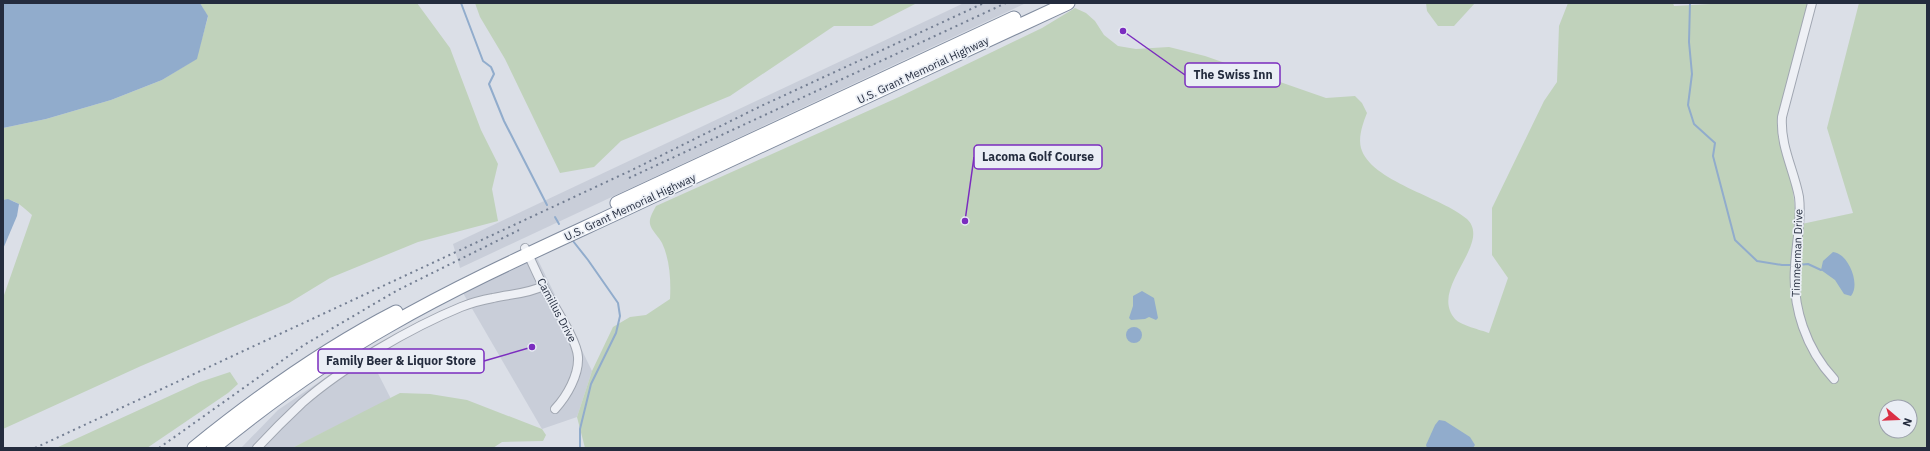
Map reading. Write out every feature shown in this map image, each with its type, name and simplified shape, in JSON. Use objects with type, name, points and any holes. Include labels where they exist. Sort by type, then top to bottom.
[{"type":"highway","name":"U.S. Grant Memorial Highway","points":[[213,448],[285,392],[388,326],[527,251],[671,177],[1046,3]]},
{"type":"highway","name":"U.S. Grant Memorial Highway","points":[[194,448],[282,381],[370,326],[459,279],[527,251],[1068,3]]},
{"type":"street","name":"Timmerman Drive","points":[[1812,3],[1782,117],[1781,128],[1782,138],[1796,184],[1800,212],[1800,229],[1795,266],[1795,299],[1810,343],[1818,358],[1834,379]]},
{"type":"street","name":"Camillus Drive","points":[[527,251],[543,286],[577,348],[578,365],[565,398],[555,408]]},
{"type":"street","points":[[256,448],[303,403],[320,389],[373,353],[426,323],[462,307],[492,298],[527,292],[543,286]]},
{"type":"shaded area","points":[[964,3],[1026,3],[460,268],[453,244]]},
{"type":"shaded area","points":[[537,258],[592,371],[577,417],[542,429],[463,293]]},
{"type":"shaded area","points":[[366,350],[391,399],[292,448],[241,448],[278,410]]},
{"type":"green space","points":[[200,3],[417,3],[450,48],[481,130],[498,164],[492,189],[498,221],[418,242],[330,278],[289,303],[141,366],[3,429],[3,298],[32,215],[15,202],[3,200],[3,128],[46,119],[111,100],[162,80],[196,59],[208,17]]},
{"type":"green space","points":[[475,3],[917,3],[872,26],[834,26],[730,96],[621,141],[594,167],[560,173],[505,59],[480,17]]},
{"type":"green space","points":[[1426,3],[1475,3],[1454,26],[1438,26],[1427,11]]},
{"type":"green space","points":[[1568,3],[1673,3],[1674,6],[1729,3],[1809,3],[1778,126],[1779,142],[1792,184],[1797,225],[1853,213],[1827,128],[1859,3],[1927,3],[1927,448],[585,448],[577,417],[592,371],[613,327],[630,317],[646,315],[670,299],[670,278],[667,256],[662,243],[650,224],[651,217],[656,206],[899,97],[1042,28],[1075,8],[1086,13],[1095,21],[1104,35],[1118,46],[1136,49],[1169,47],[1205,56],[1326,98],[1355,96],[1362,103],[1367,113],[1360,144],[1367,160],[1378,170],[1392,179],[1456,211],[1467,219],[1473,229],[1472,241],[1468,253],[1454,280],[1449,294],[1449,307],[1455,319],[1458,321],[1489,333],[1508,278],[1492,255],[1492,208],[1544,101],[1557,82],[1559,26]]},
{"type":"green space","points":[[230,372],[238,384],[228,393],[147,448],[56,448],[200,382]]},
{"type":"green space","points":[[400,393],[430,394],[467,400],[542,429],[546,435],[543,441],[502,442],[493,448],[292,448]]},
{"type":"water","points":[[3,3],[200,3],[208,16],[197,59],[162,80],[111,100],[46,119],[3,128]]},
{"type":"water","points":[[8,199],[19,204],[17,216],[3,249],[3,200]]},
{"type":"water","points":[[1833,252],[1844,258],[1848,263],[1854,277],[1854,291],[1851,296],[1844,294],[1835,280],[1821,270],[1823,261]]},
{"type":"water","points":[[1142,291],[1154,298],[1158,318],[1156,320],[1149,317],[1145,319],[1131,320],[1129,318],[1133,306],[1133,296]]},
{"type":"water","points":[[1131,327],[1137,327],[1142,332],[1140,341],[1137,343],[1131,343],[1126,338],[1126,332]]},
{"type":"water","points":[[1439,420],[1445,421],[1470,437],[1475,445],[1473,448],[1427,448],[1426,445],[1435,425]]},
{"type":"waterway","points":[[461,3],[483,61],[491,67],[494,74],[489,84],[504,121],[547,205]]},
{"type":"waterway","points":[[1690,3],[1689,42],[1692,74],[1688,105],[1694,124],[1715,143],[1713,156],[1735,240],[1757,261],[1782,265],[1794,265]]},
{"type":"waterway","points":[[555,217],[559,224]]},
{"type":"waterway","points":[[573,241],[618,303],[620,316],[616,333],[591,384],[580,429],[580,448]]},
{"type":"waterway","points":[[1798,265],[1808,264],[1821,270]]},
{"type":"railway","points":[[35,448],[632,170],[759,107],[984,3]]},
{"type":"railway","points":[[629,178],[1006,3]]},
{"type":"railway","points":[[159,448],[304,345],[396,291],[519,230]]},
{"type":"place","name":"The Swiss Inn","points":[[1123,31]]},
{"type":"place","name":"Lacoma Golf Course","points":[[965,221]]},
{"type":"place","name":"Family Beer & Liquor Store","points":[[532,347]]}]
